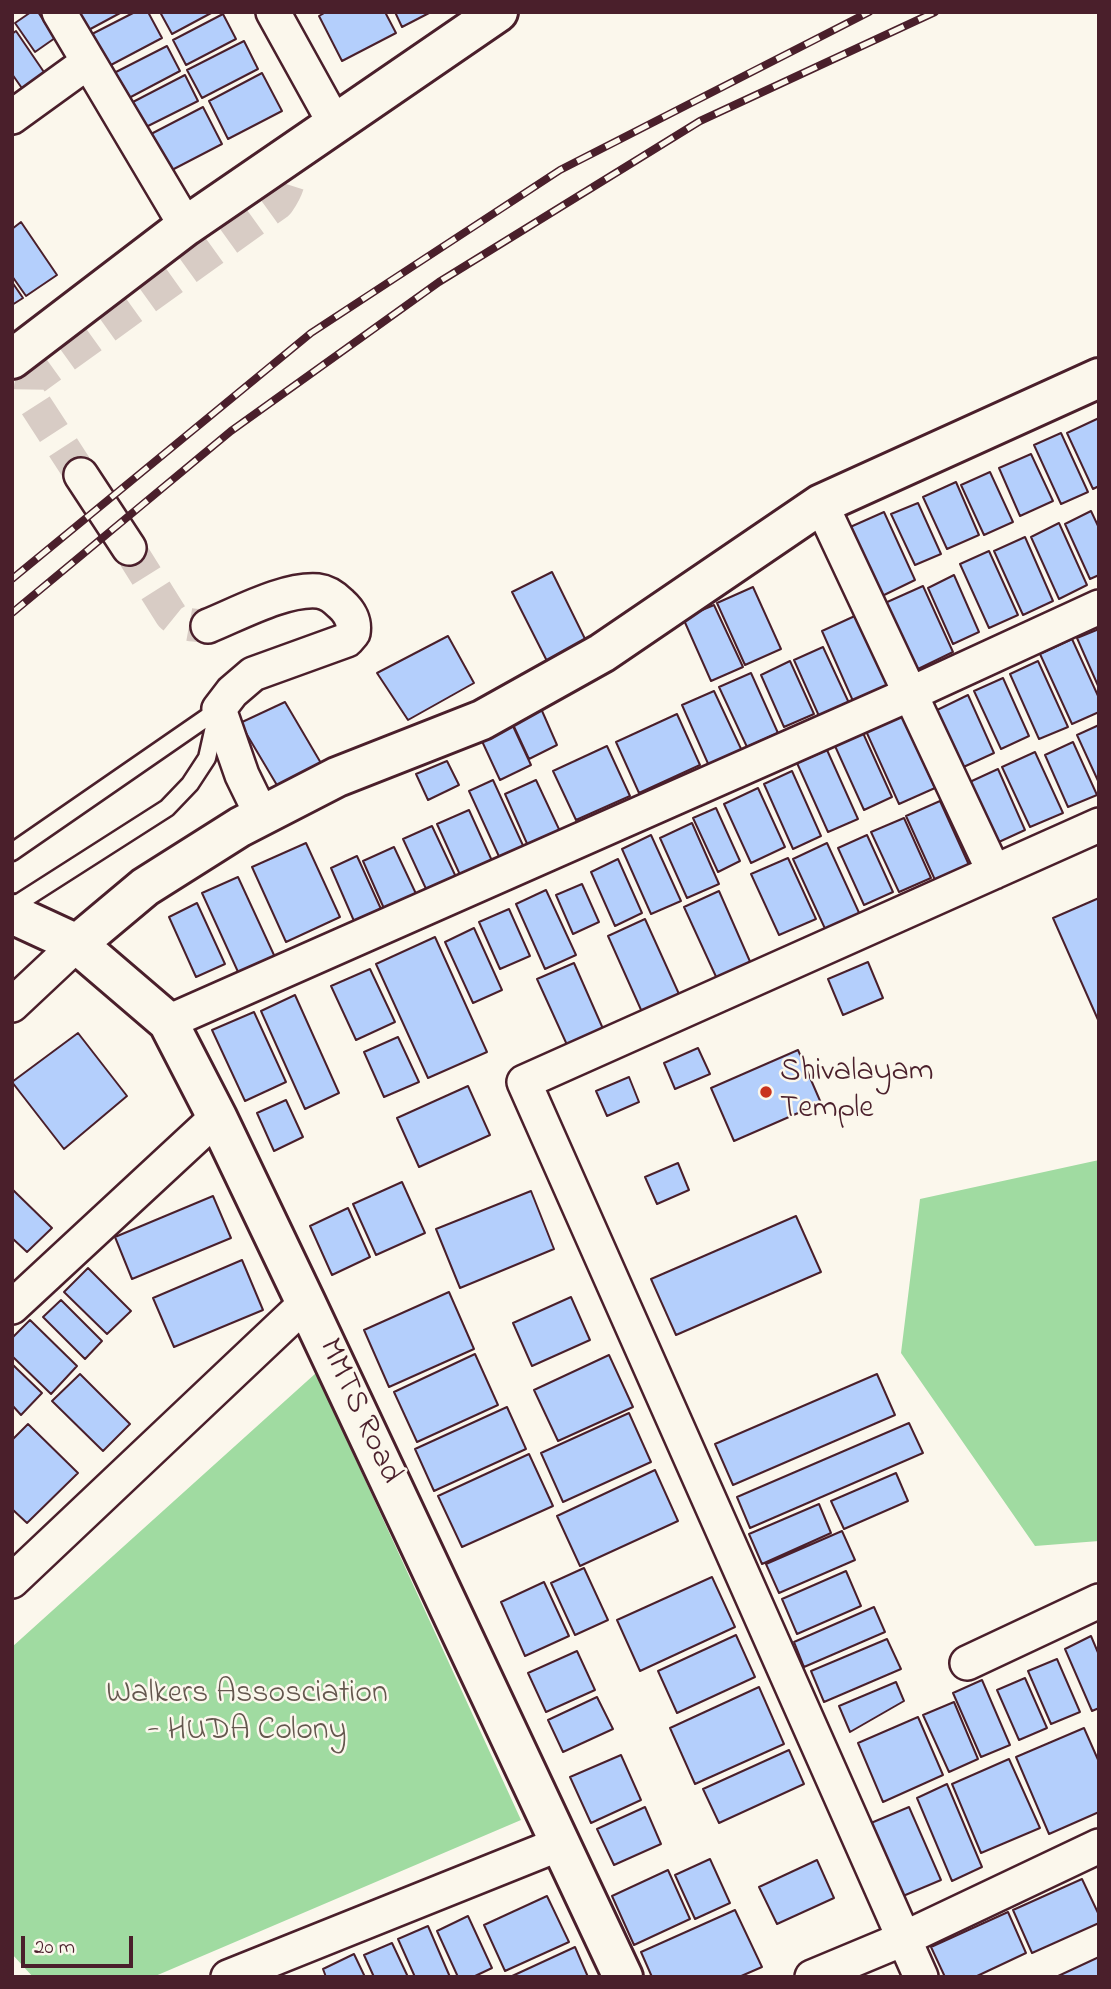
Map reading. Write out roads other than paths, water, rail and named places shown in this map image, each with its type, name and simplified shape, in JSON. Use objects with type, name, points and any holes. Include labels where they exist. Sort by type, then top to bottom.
[{"type":"street","points":[[59,12],[186,226]]},
{"type":"street","points":[[273,12],[335,124]]},
{"type":"street","points":[[12,359],[186,226],[494,13]]},
{"type":"street","points":[[12,117],[89,62]]},
{"type":"street","points":[[12,1005],[77,944],[145,887],[262,816],[337,777],[482,720],[602,653],[821,504],[1099,378]]},
{"type":"street","points":[[81,475],[129,548]]},
{"type":"street","points":[[821,504],[994,872]]},
{"type":"street","points":[[208,626],[277,598],[320,591],[334,598],[353,620],[353,633],[347,640],[253,674],[232,692],[219,709],[242,775],[262,816]]},
{"type":"street","points":[[168,1022],[911,694],[1099,607]]},
{"type":"street","points":[[920,1977],[524,1082],[1099,825]]},
{"type":"street","name":"MMTS Road","points":[[12,914],[77,944],[168,1022],[217,1117],[306,1303],[623,1977]]},
{"type":"street","points":[[12,1307],[217,1117]]},
{"type":"street","points":[[12,1581],[306,1303]]},
{"type":"street","points":[[967,1663],[1099,1601]]},
{"type":"street","points":[[228,1977],[562,1843]]},
{"type":"street","points":[[812,1977],[903,1939],[1098,1849]]},
{"type":"lane","points":[[12,852],[219,709]]},
{"type":"lane","points":[[12,907],[167,808],[190,784],[207,758],[219,709]]},
{"type":"tunnel","points":[[81,475],[33,401],[30,389],[33,381],[278,203],[289,181],[288,157]]},
{"type":"tunnel","points":[[129,548],[175,619],[193,625],[208,626]]},
{"type":"railway","points":[[12,579],[311,333],[560,170],[869,12]]},
{"type":"railway","points":[[12,613],[231,431],[439,282],[700,121],[935,12]]},
{"type":"place","name":"Shivalayam Temple","points":[[766,1092]]},
{"type":"park label","name":"Walkers Assosciation - HUDA Colony","points":[[247,1714]]}]
